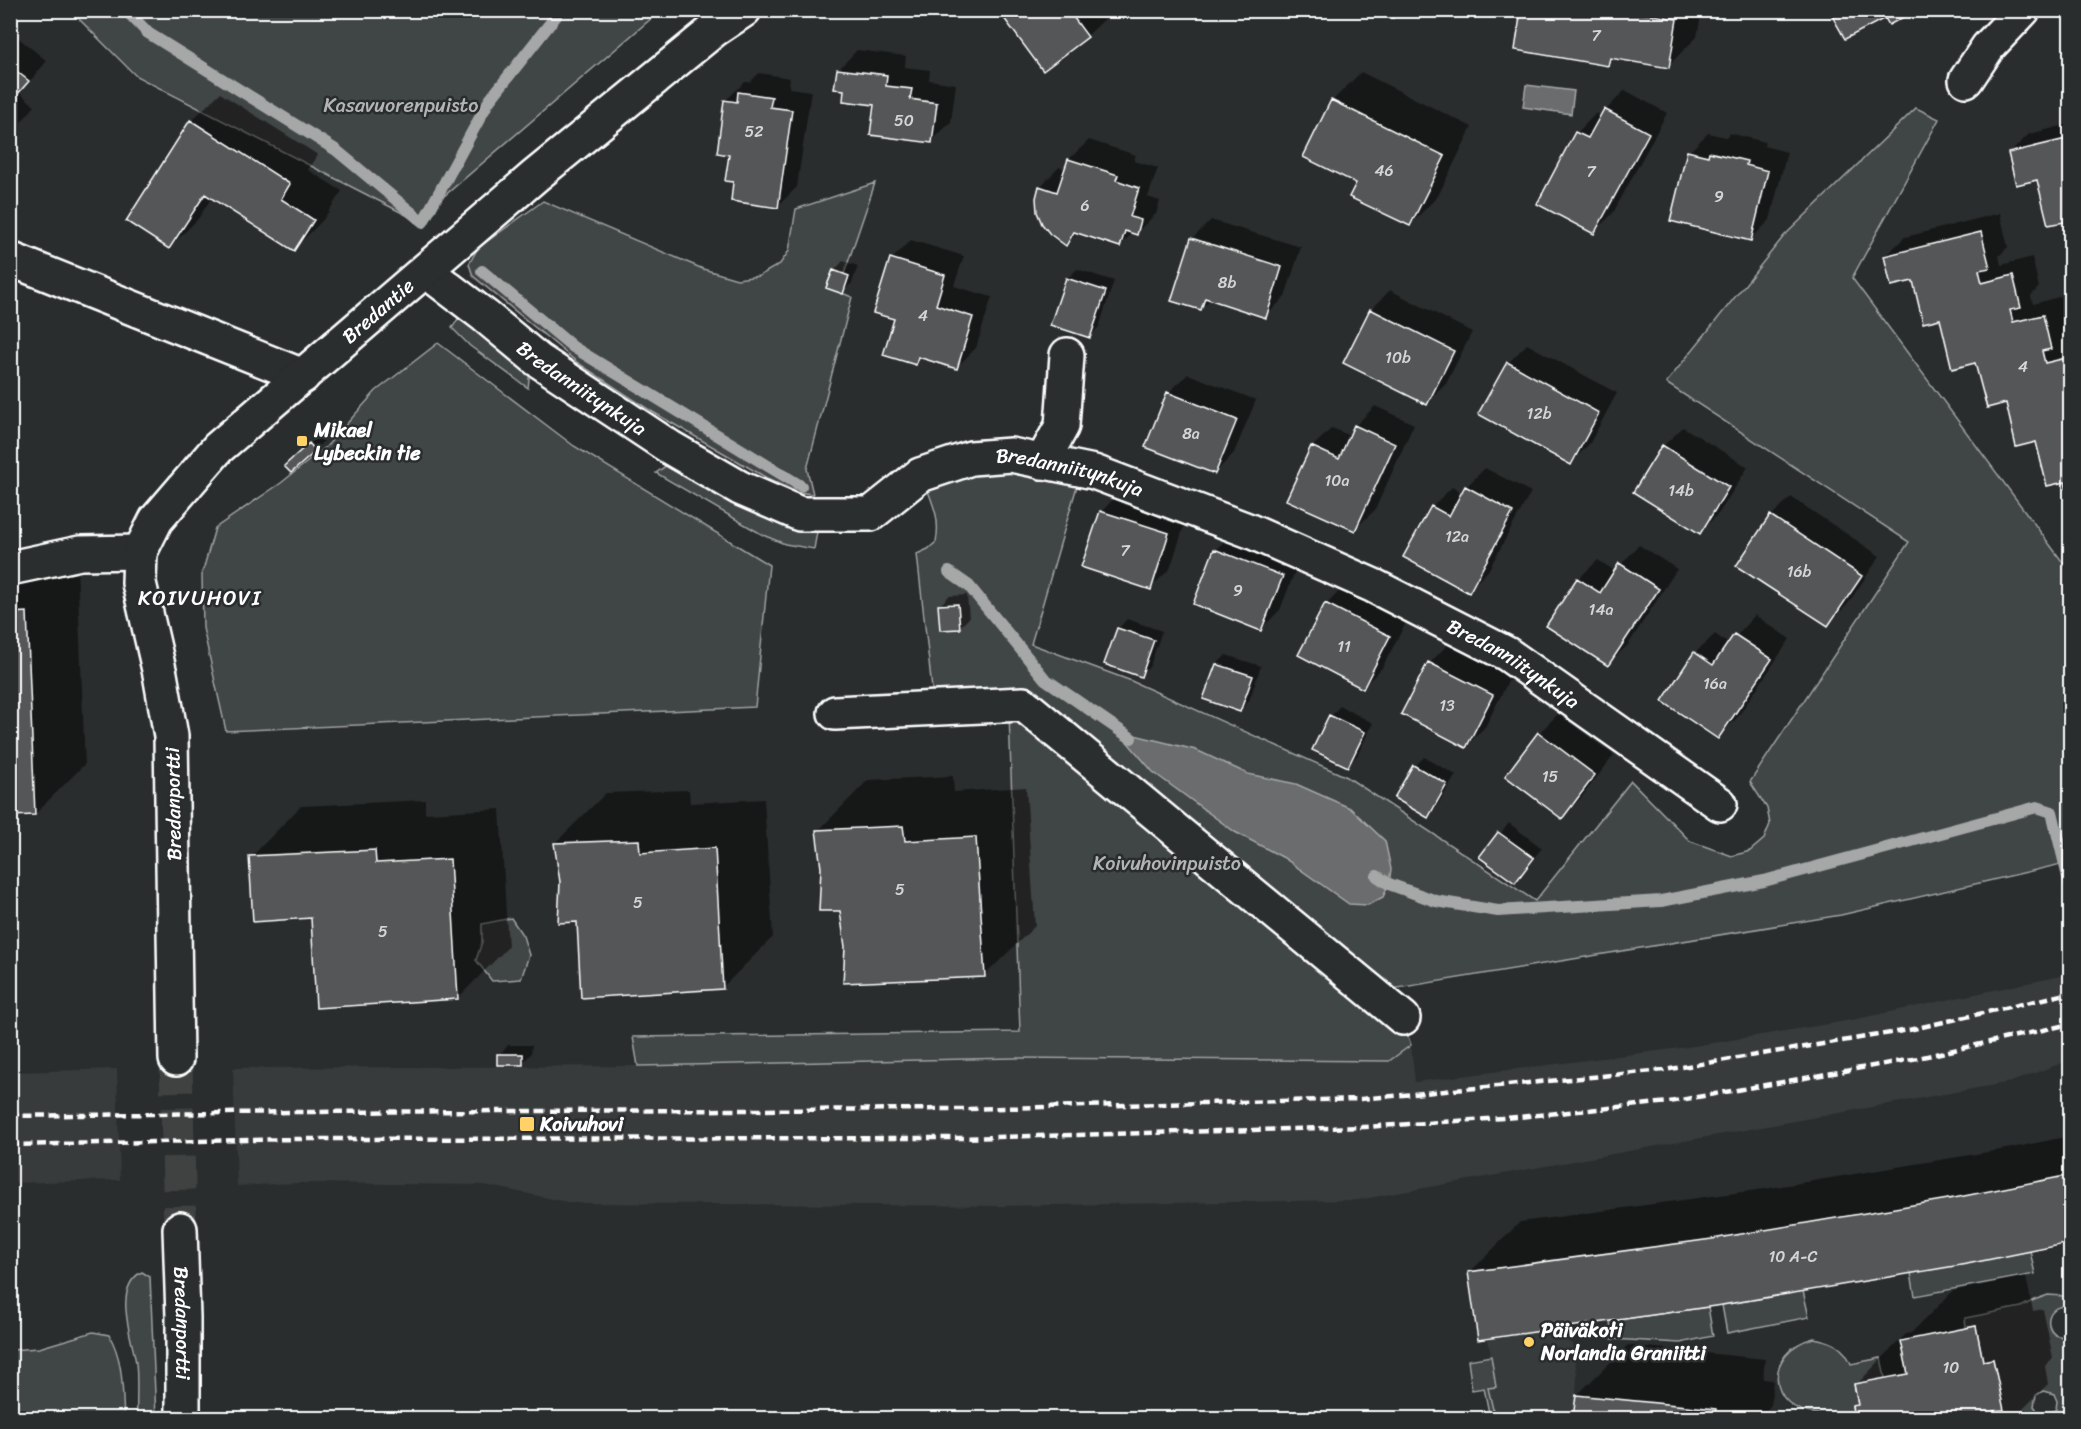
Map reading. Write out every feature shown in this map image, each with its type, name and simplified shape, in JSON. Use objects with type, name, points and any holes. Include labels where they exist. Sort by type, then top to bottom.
[{"type":"street","name":"Bredantie","points":[[140,552],[156,520],[218,448],[535,176],[714,30],[744,10]]},
{"type":"street","points":[[1966,80],[1988,47],[2023,10]]},
{"type":"street","points":[[10,259],[303,376]]},
{"type":"street","name":"Bredanniitynkuja","points":[[426,271],[538,360],[671,448],[740,488],[800,514],[871,514],[920,475],[970,458],[1011,455],[1094,472],[1250,531],[1374,586],[1507,654],[1720,804]]},
{"type":"street","points":[[1042,462],[1062,426],[1067,355]]},
{"type":"street","points":[[10,568],[80,553],[140,552]]},
{"type":"street","name":"Bredanportti","points":[[140,552],[139,583],[160,674],[171,736],[176,1059]]},
{"type":"street","points":[[835,713],[1023,704],[1403,1018]]},
{"type":"street","name":"Bredanportti","points":[[180,1229],[183,1419]]},
{"type":"shaded area","points":[[1526,85],[1574,91],[1571,114],[1523,107]]},
{"type":"shaded area","points":[[1118,731],[1196,750],[1248,774],[1296,784],[1350,808],[1385,841],[1391,869],[1389,884],[1383,897],[1368,905],[1349,904],[1284,858],[1235,832],[1153,772]]},
{"type":"shaded area","points":[[2070,974],[2070,1060],[2011,1082],[1358,1200],[1000,1206],[572,1203],[485,1185],[297,1183],[237,1186],[233,1068],[638,1066],[1014,1058],[1389,1061],[1411,1045],[1415,1082],[1688,1047],[1852,1020]]},
{"type":"shaded area","points":[[117,1069],[120,1180],[11,1183],[11,1072]]},
{"type":"shaded area","name":"Päiväkoti Norlandia Graniitti","points":[[1542,1262],[1550,1329],[1573,1345],[1577,1375],[1576,1395],[1716,1409],[1715,1418],[1495,1418],[1488,1388],[1496,1386],[1488,1339],[1478,1340],[1468,1272]]},
{"type":"green space","name":"Kasavuorenpuisto","points":[[71,11],[660,11],[416,220],[136,76]]},
{"type":"green space","name":"Koivuhovinpuisto","points":[[1916,108],[1939,119],[1852,278],[2070,572],[2070,862],[1841,915],[1391,989],[1411,1045],[1389,1061],[1014,1058],[638,1066],[633,1037],[1020,1032],[1009,714],[933,698],[917,554],[936,542],[936,516],[928,491],[956,478],[994,468],[1059,478],[1077,486],[1031,644],[1129,680],[1347,777],[1535,901],[1631,781],[1690,841],[1732,856],[1750,851],[1764,839],[1770,824],[1767,808],[1750,782],[1909,542],[1666,383],[1784,236]]},
{"type":"green space","points":[[875,183],[844,274],[833,270],[826,287],[852,297],[807,469],[813,494],[797,492],[767,478],[651,411],[578,363],[473,276],[469,264],[478,248],[543,201],[703,269],[737,279],[759,276],[780,264],[789,251],[796,209]]},
{"type":"green space","points":[[458,319],[469,323],[530,370],[528,388],[470,346],[452,328]]},
{"type":"green space","points":[[438,343],[574,446],[769,565],[755,707],[226,731],[203,628],[202,574],[215,528],[281,483],[326,447],[376,391]]},
{"type":"green space","points":[[670,463],[792,529],[817,532],[814,549],[785,544],[763,535],[656,473]]},
{"type":"green space","points":[[511,918],[523,936],[529,955],[521,979],[492,981],[476,960],[482,942],[482,924]]},
{"type":"green space","points":[[2030,1251],[2035,1274],[1915,1296],[1911,1273]]},
{"type":"green space","points":[[142,1272],[150,1277],[156,1418],[137,1418],[136,1363],[126,1314],[128,1289],[133,1279]]},
{"type":"green space","points":[[1803,1291],[1809,1317],[1727,1333],[1722,1305]]},
{"type":"green space","points":[[2048,1295],[2070,1299],[2070,1307],[2054,1310],[2049,1322],[2054,1334],[2061,1337],[2070,1336],[2070,1418],[1995,1418],[1994,1411],[2003,1409],[1993,1359],[1983,1361],[1976,1326],[1966,1328],[1965,1318],[2021,1307]],"holes":[[[2043,1391],[2054,1394],[2057,1401],[2056,1409],[2047,1415],[2039,1413],[2034,1406],[2036,1395]]]},
{"type":"green space","points":[[1708,1307],[1713,1336],[1680,1343],[1612,1339],[1610,1321]]},
{"type":"green space","points":[[93,1332],[109,1335],[114,1345],[121,1375],[124,1418],[11,1418],[11,1350],[39,1348]]},
{"type":"green space","points":[[1814,1338],[1836,1345],[1845,1353],[1851,1364],[1881,1358],[1885,1378],[1854,1384],[1858,1405],[1852,1406],[1854,1418],[1819,1418],[1818,1414],[1801,1410],[1788,1402],[1780,1392],[1777,1379],[1779,1367],[1786,1355],[1797,1345]]},
{"type":"green space","points":[[1491,1356],[1496,1387],[1488,1388],[1495,1418],[1490,1418],[1484,1388],[1472,1390],[1468,1360]]},
{"type":"building","points":[[998,10],[1068,10],[1088,37],[1043,71]]},
{"type":"building","points":[[1363,10],[1395,10],[1393,18]]},
{"type":"building","points":[[1521,10],[1624,10],[1677,19],[1669,68],[1610,58],[1608,66],[1515,50]]},
{"type":"building","points":[[1839,10],[1916,10],[1889,25],[1885,18],[1845,39],[1831,14]]},
{"type":"building","points":[[10,66],[29,81],[10,103]]},
{"type":"building","points":[[837,69],[887,75],[886,86],[912,89],[910,99],[937,103],[932,143],[870,135],[874,105],[843,101],[844,90],[834,89]]},
{"type":"building","points":[[738,92],[772,97],[770,107],[792,110],[778,208],[731,201],[733,182],[725,181],[729,155],[717,153],[724,100],[737,102]]},
{"type":"building","points":[[1331,100],[1445,156],[1410,226],[1349,197],[1356,183],[1303,157]]},
{"type":"building","points":[[1604,109],[1649,133],[1594,234],[1537,204],[1575,132],[1588,138]]},
{"type":"building","points":[[190,120],[290,184],[281,199],[314,220],[294,251],[205,194],[169,249],[126,221]]},
{"type":"building","points":[[2070,138],[2070,221],[2048,225],[2037,180],[2016,185],[2008,153]]},
{"type":"building","points":[[1687,151],[1708,156],[1709,152],[1747,161],[1746,165],[1768,171],[1751,241],[1670,221]]},
{"type":"building","points":[[1068,159],[1118,175],[1116,180],[1139,188],[1130,217],[1141,220],[1137,235],[1125,231],[1120,247],[1074,232],[1066,246],[1050,234],[1042,224],[1037,212],[1036,198],[1039,186],[1057,192]]},
{"type":"building","points":[[1981,232],[1990,268],[1979,270],[1982,283],[2013,275],[2021,308],[2010,310],[2013,322],[2043,315],[2051,349],[2042,351],[2045,363],[2070,357],[2070,504],[2065,482],[2047,486],[2036,442],[2016,447],[2006,403],[1987,408],[1975,363],[1952,369],[1940,319],[1923,323],[1913,281],[1891,286],[1884,256]]},
{"type":"building","points":[[1191,238],[1282,267],[1266,318],[1205,298],[1201,310],[1171,301]]},
{"type":"building","points":[[890,258],[945,275],[936,305],[973,317],[957,369],[918,357],[916,365],[883,355],[894,319],[873,313]]},
{"type":"building","points":[[833,270],[849,276],[843,294],[826,288]]},
{"type":"building","points":[[1066,278],[1106,291],[1090,338],[1050,325]]},
{"type":"building","points":[[1370,309],[1454,351],[1427,405],[1343,363]]},
{"type":"building","points":[[1507,362],[1599,413],[1571,465],[1478,414]]},
{"type":"building","points":[[1167,392],[1237,420],[1215,474],[1145,447]]},
{"type":"building","points":[[1354,425],[1395,444],[1355,531],[1286,500],[1311,446],[1339,459]]},
{"type":"building","points":[[309,443],[316,451],[291,473],[284,466]]},
{"type":"building","points":[[1662,445],[1729,487],[1700,534],[1633,492]]},
{"type":"building","points":[[1465,486],[1513,512],[1469,593],[1403,557],[1431,506],[1449,516]]},
{"type":"building","points":[[1100,511],[1169,533],[1151,590],[1081,567]]},
{"type":"building","points":[[1770,515],[1862,576],[1828,626],[1736,566]]},
{"type":"building","points":[[1214,549],[1283,576],[1261,631],[1193,604]]},
{"type":"building","points":[[1619,563],[1659,589],[1608,666],[1546,626],[1577,578],[1600,593]]},
{"type":"building","points":[[1325,603],[1390,636],[1363,689],[1298,655]]},
{"type":"building","points":[[958,604],[960,629],[940,630],[938,605]]},
{"type":"building","points":[[27,612],[35,815],[10,816],[10,613]]},
{"type":"building","points":[[1117,628],[1154,640],[1141,677],[1104,664]]},
{"type":"building","points":[[1734,634],[1772,659],[1718,739],[1662,701],[1694,652],[1713,665]]},
{"type":"building","points":[[1428,662],[1493,695],[1466,748],[1401,714]]},
{"type":"building","points":[[1216,664],[1253,676],[1240,712],[1203,699]]},
{"type":"building","points":[[1329,715],[1365,732],[1348,767],[1312,750]]},
{"type":"building","points":[[1538,732],[1595,775],[1562,819],[1505,776]]},
{"type":"building","points":[[1413,765],[1447,784],[1428,818],[1394,798]]},
{"type":"building","points":[[903,826],[905,841],[976,837],[985,977],[843,983],[845,947],[840,911],[819,911],[821,868],[816,830]]},
{"type":"building","points":[[1498,832],[1534,858],[1515,883],[1479,857]]},
{"type":"building","points":[[639,840],[640,853],[715,848],[723,989],[581,998],[577,922],[558,923],[560,882],[554,843]]},
{"type":"building","points":[[375,850],[376,863],[450,859],[458,999],[316,1008],[311,918],[253,922],[249,856]]},
{"type":"building","points":[[497,1054],[523,1054],[523,1065],[497,1065]]},
{"type":"building","points":[[2070,1175],[2070,1243],[1967,1264],[1722,1305],[1478,1340],[1468,1272],[1712,1239],[1954,1198]]},
{"type":"building","points":[[1976,1326],[1983,1361],[1993,1359],[2004,1410],[1994,1411],[1995,1418],[1854,1418],[1852,1406],[1858,1405],[1854,1384],[1908,1374],[1901,1341]]},
{"type":"building","points":[[1576,1395],[1716,1409],[1715,1418],[1573,1418]]},
{"type":"waterway","points":[[126,10],[148,33],[336,150],[423,222],[489,101],[556,16],[557,10]]},
{"type":"waterway","points":[[482,271],[573,347],[801,486]]},
{"type":"waterway","points":[[949,572],[969,586],[1045,679],[1131,738]]},
{"type":"waterway","points":[[1377,876],[1389,884],[1436,901],[1498,911],[1661,901],[1764,881],[2037,807],[2052,812],[2070,885]]},
{"type":"tunnel","points":[[176,1059],[180,1229]]},
{"type":"railway","points":[[10,1116],[295,1112],[964,1109],[1361,1099],[1664,1070],[1909,1030],[2070,993]]},
{"type":"railway","points":[[10,1145],[296,1139],[963,1138],[1364,1127],[1518,1117],[1669,1102],[1918,1058],[2070,1024]]},
{"type":"place","name":"Mikael Lybeckin tie","points":[[302,441]]},
{"type":"place","name":"Koivuhovi","points":[[527,1124]]},
{"type":"place","name":"Päiväkoti Norlandia Graniitti","points":[[1529,1342]]},
{"type":"district","name":"KOIVUHOVI","points":[[200,598]]}]
